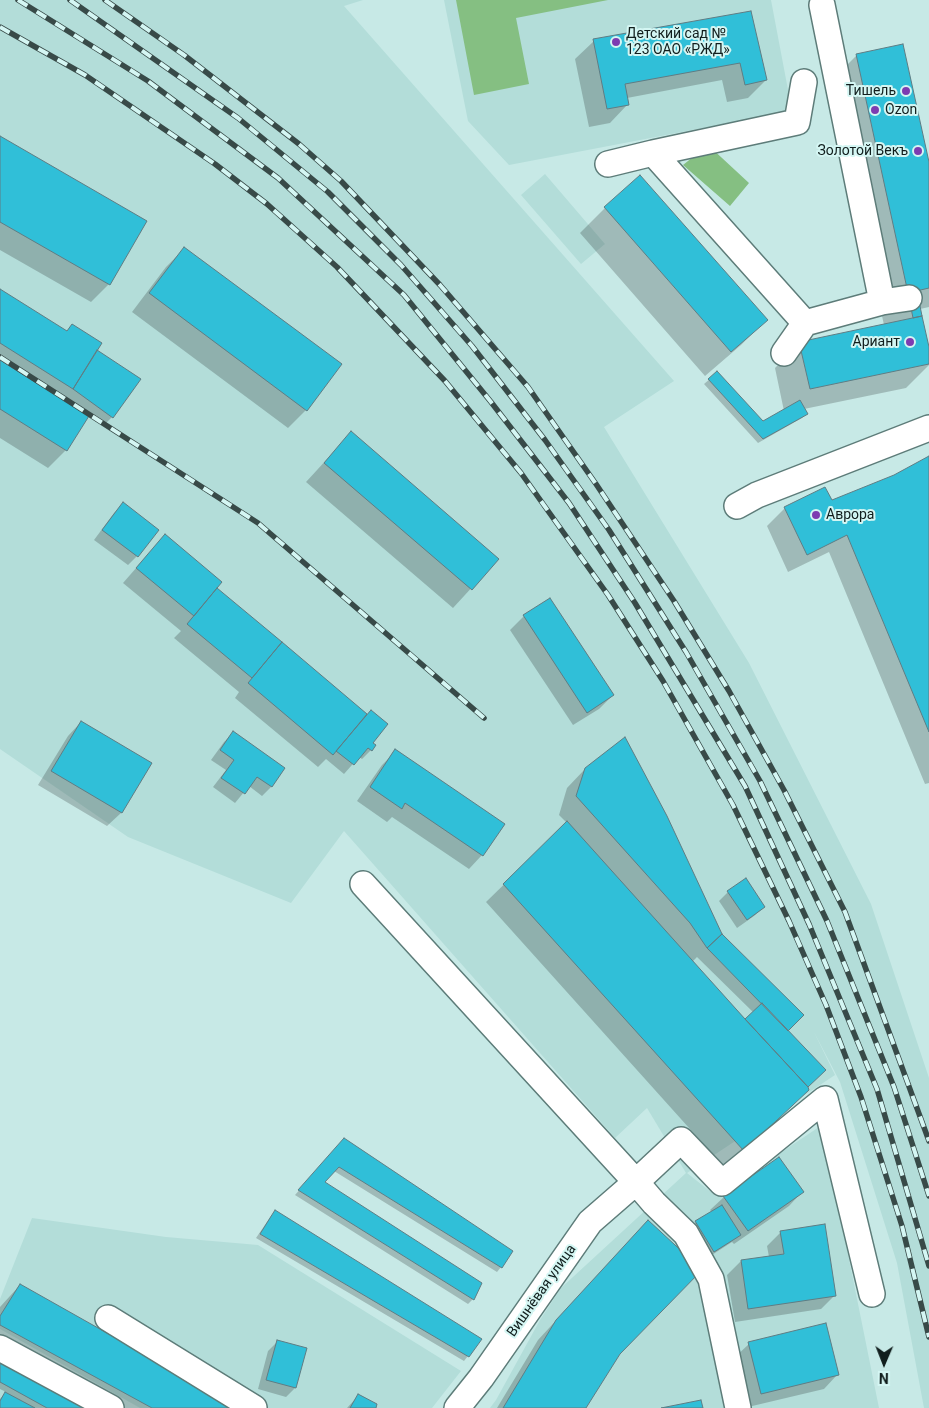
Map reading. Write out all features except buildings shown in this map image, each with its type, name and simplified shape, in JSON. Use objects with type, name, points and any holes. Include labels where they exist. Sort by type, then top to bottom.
[{"type":"street","points":[[822,5],[882,302]]},
{"type":"street","points":[[608,164],[797,122],[796,84],[837,77]]},
{"type":"street","points":[[653,153],[805,323]]},
{"type":"street","points":[[784,353],[805,323],[882,302],[916,297]]},
{"type":"street","points":[[737,506],[757,495],[929,428]]},
{"type":"street","points":[[364,884],[654,1203],[686,1234],[711,1279],[738,1408]]},
{"type":"street","name":"Вишнёвая улица","points":[[457,1408],[481,1378],[590,1222],[681,1140],[722,1183],[825,1099],[872,1294]]},
{"type":"street","points":[[108,1318],[254,1408]]},
{"type":"street","points":[[0,1348],[111,1408]]},
{"type":"shaded area","points":[[0,0],[363,0],[344,6],[674,381],[604,427],[749,663],[871,904],[929,1078],[929,1408],[924,1408],[897,1263],[840,1082],[814,1032],[835,1075],[687,1173],[716,1196],[822,1125],[879,1408],[490,1408],[540,1320],[561,1288],[686,1173],[647,1108],[615,1138],[344,831],[291,903],[128,837],[0,749]]},
{"type":"shaded area","name":"Детский сад № 123 ОАО «РЖД»","points":[[444,0],[771,0],[792,111],[509,165],[468,121]]},
{"type":"shaded area","points":[[545,174],[605,244],[581,264],[521,195]]},
{"type":"shaded area","points":[[32,1218],[166,1237],[258,1245],[461,1371],[432,1408],[140,1408],[0,1329],[0,1299]]},
{"type":"shaded area","points":[[0,1363],[83,1408],[0,1408]]},
{"type":"green space","points":[[456,0],[608,0],[516,18],[529,84],[474,95]]},
{"type":"green space","points":[[708,145],[749,183],[730,206],[683,165]]},
{"type":"railway","points":[[18,0],[148,81],[278,178],[404,295],[491,402],[569,503],[635,603],[745,786],[809,924],[877,1089],[929,1266]]},
{"type":"railway","points":[[70,0],[238,118],[328,192],[401,265],[472,346],[545,440],[609,530],[686,652],[760,781],[827,921],[894,1087],[929,1196]]},
{"type":"railway","points":[[105,0],[184,55],[299,144],[341,181],[440,285],[528,387],[596,484],[674,601],[729,691],[784,790],[845,912],[929,1141]]},
{"type":"railway","points":[[0,27],[85,75],[215,164],[267,204],[337,267],[445,381],[521,473],[608,595],[663,681],[733,805],[789,921],[826,1005],[861,1097],[902,1226],[929,1337]]},
{"type":"railway","points":[[0,357],[258,523],[484,718]]},
{"type":"place","name":"Детский сад № 123 ОАО «РЖД»","points":[[616,42]]},
{"type":"place","name":"Тишель","points":[[906,91]]},
{"type":"place","name":"Ozon","points":[[875,110]]},
{"type":"place","name":"Золотой Векъ","points":[[918,151]]},
{"type":"place","name":"Ариант","points":[[910,342]]},
{"type":"place","name":"Аврора","points":[[816,515]]}]
